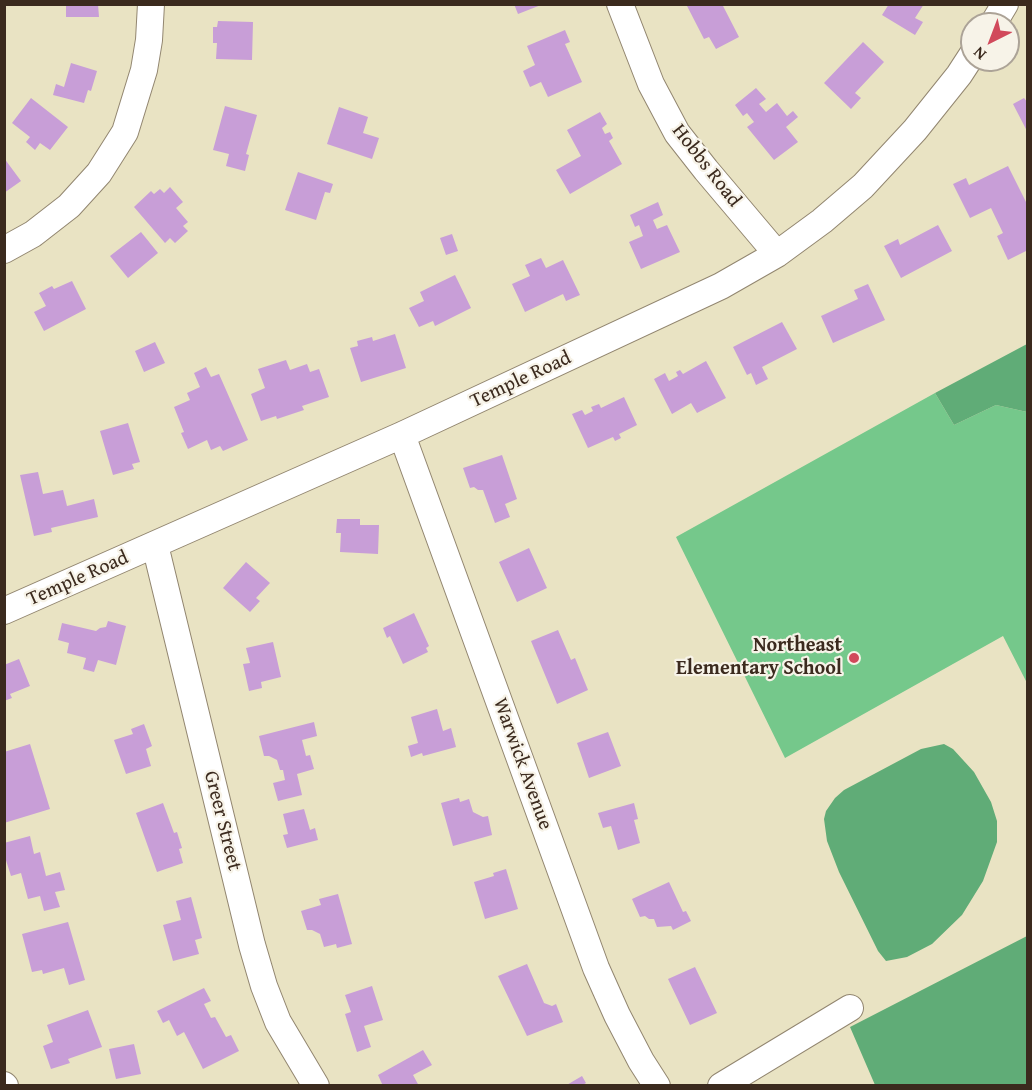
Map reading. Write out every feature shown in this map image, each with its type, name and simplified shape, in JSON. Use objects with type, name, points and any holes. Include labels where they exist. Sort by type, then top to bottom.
[{"type":"street","points":[[4,250],[33,234],[69,206],[99,173],[125,132],[144,70],[149,40],[151,4]]},
{"type":"street","name":"Hobbs Road","points":[[620,4],[651,84],[677,133],[777,254]]},
{"type":"street","name":"Temple Road","points":[[4,611],[402,435],[712,291],[777,254],[822,221],[863,186],[915,130],[961,72]]},
{"type":"street","name":"Warwick Avenue","points":[[402,435],[596,968],[617,1015],[657,1086]]},
{"type":"street","name":"Greer Street","points":[[155,545],[264,986],[278,1022],[316,1086]]},
{"type":"street","points":[[721,1086],[850,1008]]},
{"type":"green space","points":[[1027,344],[1027,412],[996,405],[954,425],[935,393]]},
{"type":"green space","points":[[935,393],[954,425],[996,405],[1027,412],[1027,683],[1003,636],[785,758],[676,537]]},
{"type":"green space","points":[[944,744],[953,749],[974,772],[991,802],[997,821],[997,842],[983,881],[962,915],[932,944],[907,957],[886,961],[878,951],[839,872],[827,841],[824,819],[826,811],[844,790],[921,749]]},
{"type":"green space","points":[[1027,936],[1027,1085],[875,1085],[850,1027]]},
{"type":"building","points":[[75,4],[98,4],[99,17],[66,17],[66,6],[75,6]]},
{"type":"building","points":[[514,4],[541,4],[541,5],[518,14]]},
{"type":"building","points":[[686,4],[722,4],[739,37],[716,49],[709,37],[704,39]]},
{"type":"building","points":[[889,4],[924,4],[915,18],[923,22],[915,35],[882,15]]},
{"type":"building","points":[[218,21],[253,22],[252,60],[216,59],[217,43],[213,43],[213,27],[217,27]]},
{"type":"building","points":[[565,30],[570,42],[565,44],[582,82],[548,97],[541,82],[530,87],[523,71],[535,65],[527,46]]},
{"type":"building","points":[[863,42],[884,62],[855,93],[861,98],[851,109],[824,83]]},
{"type":"building","points":[[71,63],[97,71],[91,91],[88,90],[84,103],[53,95],[56,84],[64,87]]},
{"type":"building","points":[[756,88],[766,99],[759,104],[766,112],[777,103],[787,116],[793,111],[798,117],[786,127],[798,142],[774,160],[747,127],[754,122],[747,113],[743,116],[735,105]]},
{"type":"building","points":[[31,98],[68,127],[50,150],[40,143],[35,150],[26,142],[30,137],[12,123]]},
{"type":"building","points":[[1024,98],[1028,103],[1028,133],[1013,104]]},
{"type":"building","points":[[225,106],[257,115],[246,154],[249,155],[245,171],[226,166],[229,154],[213,150]]},
{"type":"building","points":[[339,107],[368,117],[363,133],[379,138],[372,159],[327,144]]},
{"type":"building","points":[[600,112],[607,124],[602,128],[605,134],[610,132],[613,138],[609,141],[622,164],[570,194],[556,170],[581,156],[567,130]]},
{"type":"building","points":[[4,158],[21,181],[4,193]]},
{"type":"building","points":[[1008,166],[1028,206],[1028,250],[1008,260],[997,236],[1003,233],[991,208],[970,218],[953,184],[966,178],[969,185]]},
{"type":"building","points":[[298,172],[333,184],[330,193],[325,192],[316,220],[285,210]]},
{"type":"building","points":[[170,187],[183,202],[176,208],[188,222],[183,226],[188,231],[175,243],[170,238],[165,243],[134,207],[151,191],[154,194],[160,189],[164,193]]},
{"type":"building","points":[[658,202],[663,215],[653,220],[657,229],[667,225],[680,252],[641,269],[629,242],[643,236],[639,225],[635,227],[630,215]]},
{"type":"building","points":[[938,225],[952,251],[901,278],[884,246],[898,239],[900,245]]},
{"type":"building","points":[[141,232],[158,253],[128,278],[110,256]]},
{"type":"building","points":[[452,234],[458,251],[446,255],[440,238]]},
{"type":"building","points":[[541,258],[546,268],[563,260],[580,295],[566,301],[563,294],[525,312],[512,284],[530,276],[525,265]]},
{"type":"building","points":[[455,275],[471,308],[435,326],[433,321],[419,327],[409,308],[424,301],[420,292]]},
{"type":"building","points":[[72,281],[86,309],[44,331],[34,312],[46,306],[39,293],[52,286],[54,289]]},
{"type":"building","points":[[868,284],[885,320],[833,343],[821,316],[858,299],[854,290]]},
{"type":"building","points":[[782,322],[797,349],[762,367],[768,379],[756,385],[751,373],[747,375],[733,347]]},
{"type":"building","points":[[395,334],[406,368],[361,382],[350,348],[358,346],[357,341],[372,337],[373,341]]},
{"type":"building","points":[[155,342],[165,363],[144,372],[135,351]]},
{"type":"building","points":[[286,360],[290,370],[307,364],[310,372],[319,369],[329,397],[302,406],[304,410],[277,419],[276,416],[261,421],[251,394],[265,388],[258,369]]},
{"type":"building","points":[[706,361],[726,398],[697,413],[691,403],[672,414],[654,379],[665,373],[669,381],[678,376],[676,372],[680,370],[683,374]]},
{"type":"building","points":[[206,367],[211,377],[219,374],[248,440],[223,451],[220,446],[211,450],[207,440],[188,449],[174,407],[190,400],[187,393],[200,387],[194,373]]},
{"type":"building","points":[[624,397],[637,425],[619,434],[621,438],[615,441],[613,437],[588,448],[572,414],[582,410],[585,415],[593,411],[591,407],[599,404],[601,408]]},
{"type":"building","points":[[128,423],[140,462],[132,464],[134,469],[113,475],[100,431]]},
{"type":"building","points":[[502,455],[517,499],[505,504],[510,517],[495,523],[483,490],[470,488],[463,468]]},
{"type":"building","points":[[38,472],[43,494],[63,490],[67,506],[94,499],[98,517],[51,528],[52,532],[34,536],[20,475]]},
{"type":"building","points":[[337,519],[360,519],[360,525],[379,525],[378,554],[340,552],[341,533],[336,533]]},
{"type":"building","points":[[529,548],[547,588],[517,602],[499,562]]},
{"type":"building","points":[[246,562],[270,583],[256,598],[260,601],[250,612],[223,588]]},
{"type":"building","points":[[414,613],[429,646],[426,648],[428,652],[403,664],[390,636],[387,638],[383,628]]},
{"type":"building","points":[[108,621],[126,626],[116,665],[98,660],[94,672],[83,669],[86,658],[67,653],[69,643],[58,640],[62,623],[96,631],[106,627]]},
{"type":"building","points":[[558,630],[571,660],[575,658],[588,690],[557,704],[531,641]]},
{"type":"building","points":[[273,642],[281,677],[261,682],[262,688],[249,691],[243,664],[250,663],[246,648]]},
{"type":"building","points":[[19,659],[30,686],[10,694],[12,698],[4,701],[4,665]]},
{"type":"building","points":[[437,709],[443,731],[451,728],[456,747],[411,757],[408,746],[418,743],[411,717]]},
{"type":"building","points":[[314,722],[317,736],[302,740],[306,756],[310,755],[314,769],[297,774],[302,795],[278,801],[273,783],[285,780],[283,770],[280,770],[277,760],[264,756],[259,736]]},
{"type":"building","points":[[144,724],[152,746],[146,749],[151,766],[126,774],[114,740],[133,734],[131,729]]},
{"type":"building","points":[[608,732],[621,766],[589,778],[577,743]]},
{"type":"building","points":[[30,744],[50,809],[4,823],[4,752]]},
{"type":"building","points":[[459,798],[460,802],[469,799],[473,812],[483,817],[488,816],[492,835],[453,846],[441,803]]},
{"type":"building","points":[[163,803],[174,833],[177,832],[182,848],[179,849],[183,863],[157,872],[136,813]]},
{"type":"building","points":[[634,803],[638,819],[634,820],[640,843],[618,850],[611,826],[603,828],[598,813]]},
{"type":"building","points":[[304,809],[310,830],[315,828],[318,840],[287,848],[283,835],[288,834],[283,814]]},
{"type":"building","points":[[30,836],[34,854],[40,852],[46,876],[60,872],[65,890],[55,892],[60,907],[44,911],[40,896],[28,899],[21,873],[11,876],[4,854],[4,843]]},
{"type":"building","points":[[506,869],[518,909],[485,919],[474,882],[494,876],[493,873]]},
{"type":"building","points":[[669,882],[683,912],[686,911],[691,921],[673,930],[671,926],[657,927],[654,919],[640,917],[632,899]]},
{"type":"building","points":[[338,894],[352,944],[337,948],[336,944],[324,947],[320,934],[307,930],[301,911],[321,905],[319,899]]},
{"type":"building","points":[[191,897],[202,938],[195,940],[199,954],[173,961],[163,925],[181,920],[176,901]]},
{"type":"building","points":[[68,922],[85,980],[69,985],[64,968],[43,974],[42,970],[32,972],[22,934]]},
{"type":"building","points":[[527,964],[544,1003],[552,1006],[556,1004],[563,1022],[527,1036],[498,976]]},
{"type":"building","points":[[695,967],[717,1013],[690,1025],[668,979]]},
{"type":"building","points":[[372,986],[383,1020],[364,1026],[371,1047],[357,1052],[345,1014],[351,1012],[345,995]]},
{"type":"building","points":[[204,988],[211,1001],[204,1004],[211,1018],[215,1017],[226,1037],[231,1035],[239,1051],[203,1069],[184,1032],[177,1036],[169,1020],[163,1023],[157,1011]]},
{"type":"building","points":[[88,1010],[102,1047],[68,1059],[70,1063],[51,1069],[43,1046],[53,1042],[47,1025]]},
{"type":"building","points":[[134,1044],[141,1074],[116,1079],[109,1049]]},
{"type":"building","points":[[423,1050],[432,1065],[413,1075],[419,1086],[383,1086],[378,1075]]},
{"type":"building","points":[[582,1076],[586,1083],[581,1086],[565,1086]]},
{"type":"place","name":"Northeast Elementary School","points":[[854,658]]}]
